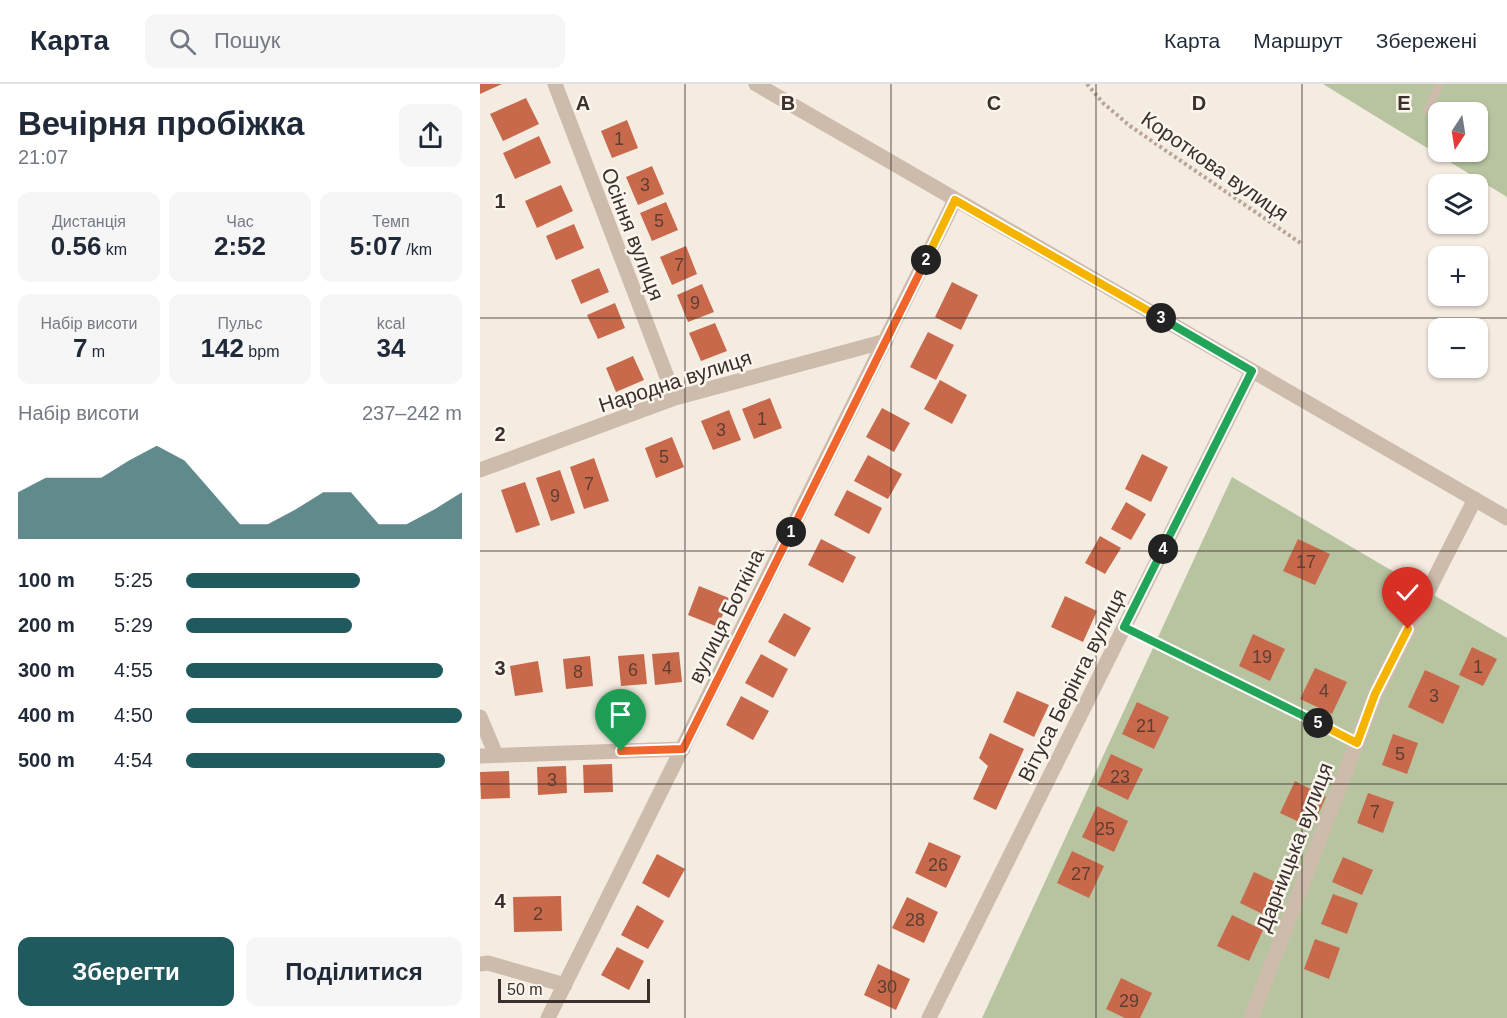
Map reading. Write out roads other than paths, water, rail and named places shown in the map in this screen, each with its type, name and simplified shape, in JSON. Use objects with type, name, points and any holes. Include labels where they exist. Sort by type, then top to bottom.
[{"type":"street","name":"Осіння вулиця","points":[[555,84],[675,398]]},
{"type":"street","points":[[756,84],[1507,518]]},
{"type":"street","name":"вулиця Боткіна","points":[[548,1018],[955,200]]},
{"type":"street","name":"Народна вулиця","points":[[480,470],[675,398],[886,341]]},
{"type":"street","name":"Вітуса Берінга вулиця","points":[[929,1018],[1252,371]]},
{"type":"street","name":"Дарницька вулиця","points":[[1251,1018],[1375,694],[1474,499]]},
{"type":"street","points":[[480,717],[496,755]]},
{"type":"street","points":[[480,756],[683,749]]},
{"type":"street","points":[[480,964],[488,963],[565,985]]},
{"type":"lane","points":[[1431,102],[1439,84]]}]
